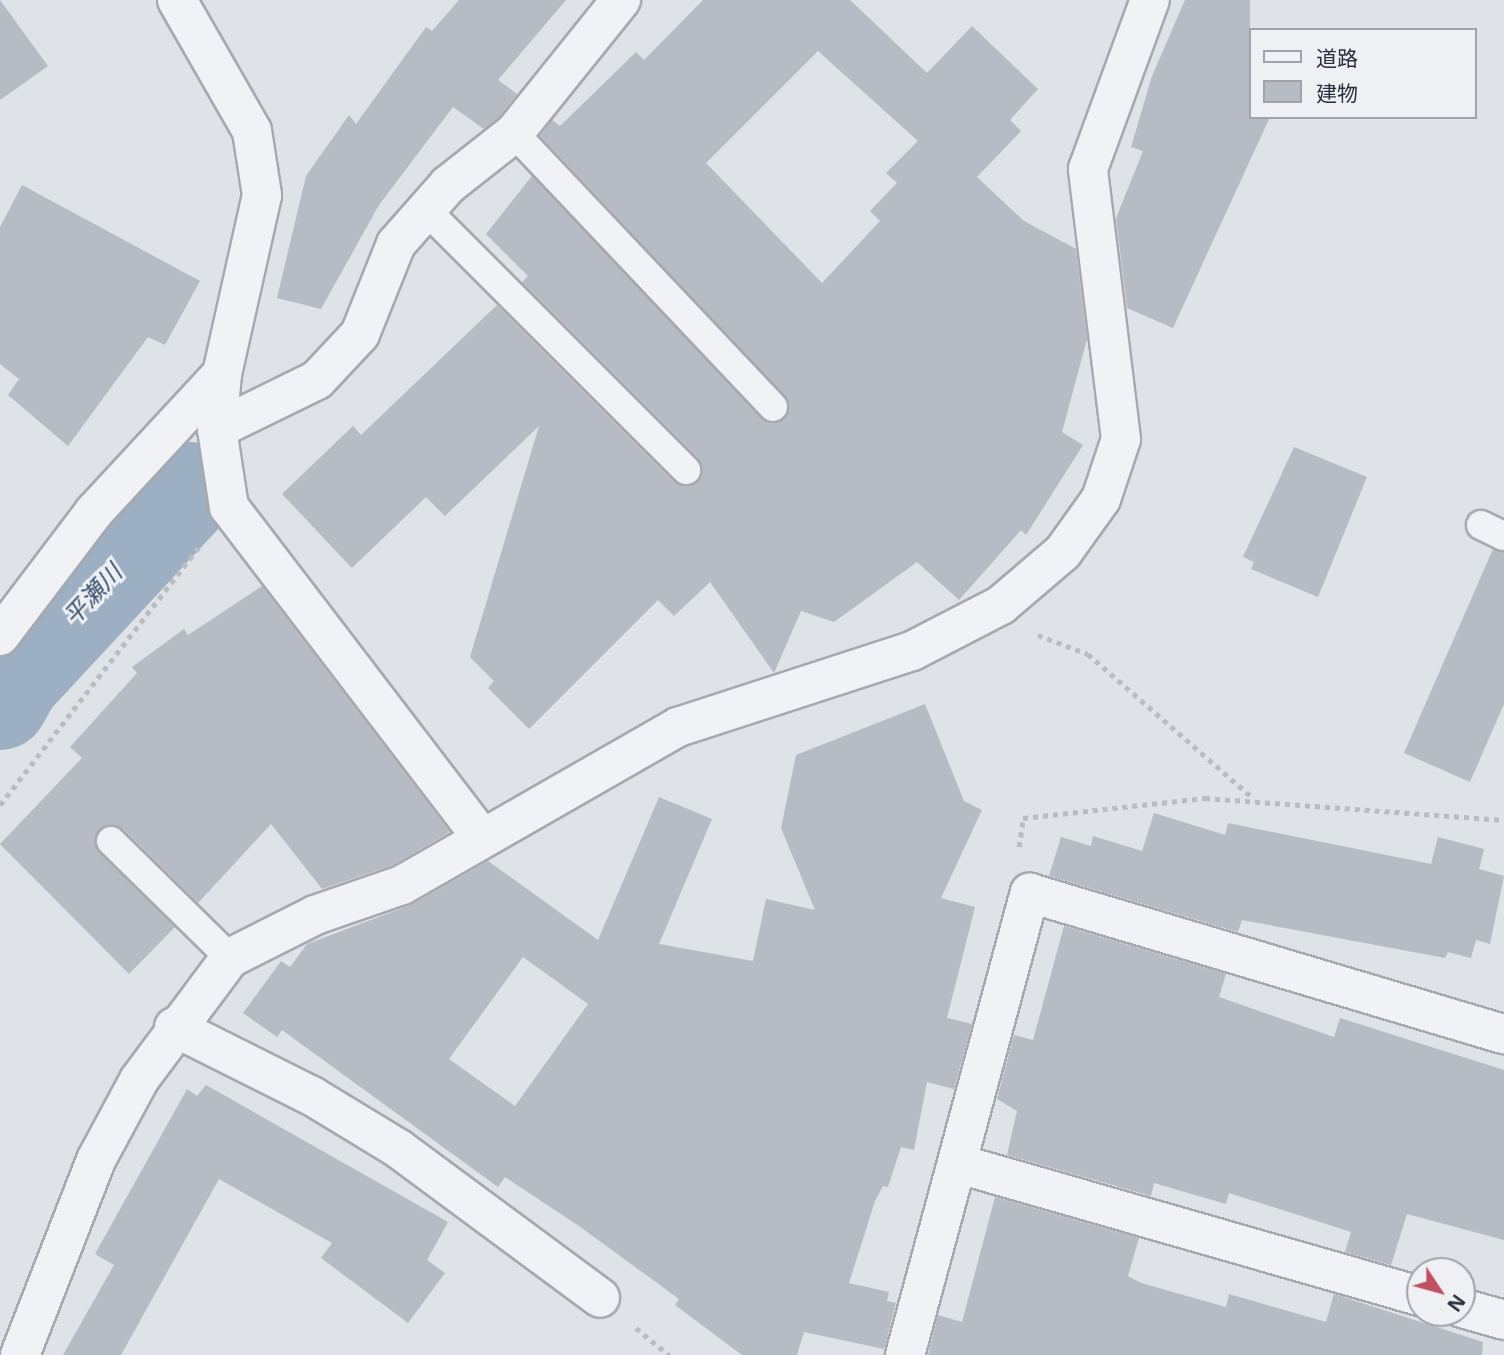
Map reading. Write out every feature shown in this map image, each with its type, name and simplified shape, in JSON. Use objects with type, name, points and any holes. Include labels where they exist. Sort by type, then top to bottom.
[{"type":"street","points":[[177,0],[252,131],[262,195],[222,374],[218,429],[229,507],[481,837]]},
{"type":"street","points":[[218,429],[317,380],[360,334],[396,244],[426,209],[514,133],[621,0]]},
{"type":"street","points":[[20,1355],[96,1160],[174,1027],[230,958],[315,915],[402,885],[481,837],[678,727],[912,651],[1000,605],[1063,552],[1101,499],[1121,439],[1088,169],[1150,0]]},
{"type":"street","points":[[0,636],[94,512],[222,374]]},
{"type":"street","points":[[905,1355],[959,1164],[1030,893],[1504,1034]]},
{"type":"street","points":[[174,1027],[399,1149],[600,1298]]},
{"type":"street","points":[[959,1164],[1406,1292]]},
{"type":"street","points":[[1476,1312],[1504,1320]]},
{"type":"lane","points":[[514,133],[773,407]]},
{"type":"lane","points":[[426,209],[686,470]]},
{"type":"lane","points":[[111,841],[230,958]]},
{"type":"path","points":[[0,806],[229,507]]},
{"type":"path","points":[[966,622],[1023,630],[1088,654],[1253,797]]},
{"type":"path","points":[[1030,893],[1015,868],[1023,818],[1253,797],[1504,820]]},
{"type":"building","points":[[0,0],[48,66],[0,100]]},
{"type":"building","points":[[459,0],[566,0],[498,80],[517,94],[499,117],[484,129],[453,107],[379,205],[321,309],[277,298],[306,176],[349,115],[356,124],[426,27],[432,31]]},
{"type":"building","points":[[703,0],[850,0],[927,73],[972,26],[1038,89],[1010,120],[1021,131],[977,177],[1024,221],[1076,249],[1087,339],[1062,432],[1083,445],[1026,535],[1021,530],[959,600],[917,562],[834,622],[801,611],[774,673],[710,582],[674,616],[658,600],[529,729],[488,688],[494,681],[470,657],[539,426],[445,516],[426,497],[352,568],[282,494],[353,426],[361,435],[497,305],[674,482],[698,481],[698,458],[522,282],[528,276],[486,234],[532,176],[761,418],[785,419],[785,396],[540,136],[552,120],[560,126],[636,52],[644,60]],"holes":[[[818,51],[918,141],[886,173],[897,183],[870,211],[880,221],[822,283],[706,163]]]},
{"type":"building","points":[[1185,0],[1250,0],[1248,119],[1269,119],[1173,328],[1127,308],[1116,218],[1143,151],[1131,147],[1152,76]]},
{"type":"building","points":[[22,185],[200,281],[165,345],[148,337],[68,446],[8,395],[19,379],[0,364],[0,227]]},
{"type":"building","points":[[1294,447],[1367,477],[1318,597],[1251,569],[1254,562],[1243,557]]},
{"type":"building","points":[[1493,549],[1504,552],[1504,704],[1470,782],[1404,753]]},
{"type":"building","points":[[262,586],[450,832],[393,865],[322,889],[271,824],[198,903],[123,829],[106,825],[95,838],[99,852],[175,927],[129,974],[0,844],[82,758],[70,747],[137,673],[132,667],[184,629],[188,635]]},
{"type":"building","points":[[925,704],[964,801],[982,810],[941,898],[975,907],[947,1018],[972,1024],[954,1089],[927,1082],[914,1150],[901,1147],[888,1187],[883,1186],[875,1201],[849,1283],[889,1292],[887,1301],[896,1303],[884,1349],[804,1332],[797,1355],[742,1355],[675,1305],[679,1299],[579,1226],[505,1177],[498,1187],[282,1030],[277,1037],[243,1013],[281,961],[290,967],[307,944],[413,904],[488,861],[598,940],[659,797],[712,819],[659,944],[753,961],[766,899],[815,910],[781,828],[796,755]],"holes":[[[523,957],[588,1004],[515,1106],[449,1059]]]},
{"type":"building","points":[[1154,813],[1225,835],[1228,823],[1431,864],[1438,837],[1484,849],[1479,869],[1504,876],[1490,944],[1476,940],[1471,958],[1448,952],[1445,958],[1242,920],[1238,932],[1049,876],[1061,837],[1091,846],[1093,836],[1142,851]]},
{"type":"building","points":[[1064,926],[1226,974],[1219,997],[1334,1037],[1340,1018],[1504,1070],[1504,1240],[1407,1214],[1391,1265],[1345,1252],[1351,1232],[1229,1193],[1226,1204],[1154,1183],[1151,1196],[1007,1155],[1017,1111],[997,1099],[1014,1035],[1033,1040]]},
{"type":"building","points":[[206,1085],[448,1222],[427,1260],[445,1273],[408,1323],[321,1258],[332,1243],[219,1179],[121,1355],[63,1355],[114,1265],[95,1254],[187,1089],[197,1096]]},
{"type":"building","points":[[995,1197],[1139,1238],[1128,1276],[1141,1283],[1226,1307],[1229,1294],[1326,1322],[1334,1294],[1406,1317],[1406,1327],[1436,1327],[1483,1342],[1482,1355],[928,1355],[938,1315],[962,1322]]},
{"type":"waterway","name":"平瀬川","points":[[0,702],[14,678],[189,490]]}]
